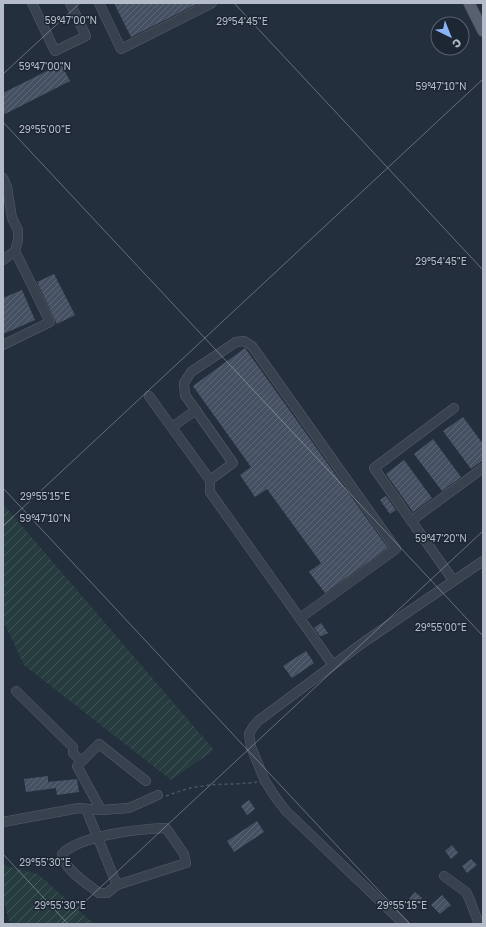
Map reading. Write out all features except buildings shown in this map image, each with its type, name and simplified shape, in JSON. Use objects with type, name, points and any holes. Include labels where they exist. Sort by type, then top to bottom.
[{"type":"main road","points":[[469,3],[483,30]]},
{"type":"street","points":[[32,3],[55,51],[86,36],[70,3]]},
{"type":"street","points":[[99,3],[121,49],[212,3]]},
{"type":"street","points":[[3,178],[8,187],[12,218],[18,230],[18,240],[15,250],[3,260]]},
{"type":"street","points":[[3,345],[50,322],[15,250]]},
{"type":"street","points":[[210,480],[233,463],[185,395],[184,383],[191,372],[236,342],[240,341],[248,343],[252,346],[396,549],[300,618]]},
{"type":"street","points":[[149,396],[210,480],[210,492],[333,665]]},
{"type":"street","points":[[453,580],[374,468],[454,408]]},
{"type":"street","points":[[172,427],[196,410]]},
{"type":"street","points":[[411,521],[483,468]]},
{"type":"street","points":[[404,924],[286,811],[264,781],[249,740],[249,734],[258,721],[333,665],[453,580],[483,561]]},
{"type":"street","points":[[16,691],[73,747],[73,753],[81,761]]},
{"type":"street","points":[[101,810],[78,766],[98,744],[146,781]]},
{"type":"street","points":[[3,822],[83,808],[101,810],[129,808],[158,795]]},
{"type":"street","points":[[83,808],[98,837],[117,885]]},
{"type":"street","points":[[166,828],[184,854],[186,863],[117,885],[106,893],[99,893],[69,868],[62,859],[62,854],[68,848],[98,837],[143,829],[166,828]]},
{"type":"street","points":[[444,876],[466,892],[479,924]]},
{"type":"path","points":[[158,795],[167,796],[203,786],[245,784],[264,781]]},
{"type":"green space","points":[[3,504],[214,750],[171,780],[24,665],[3,620]]},
{"type":"green space","points":[[3,865],[38,874],[94,924],[10,924],[3,899]]}]
